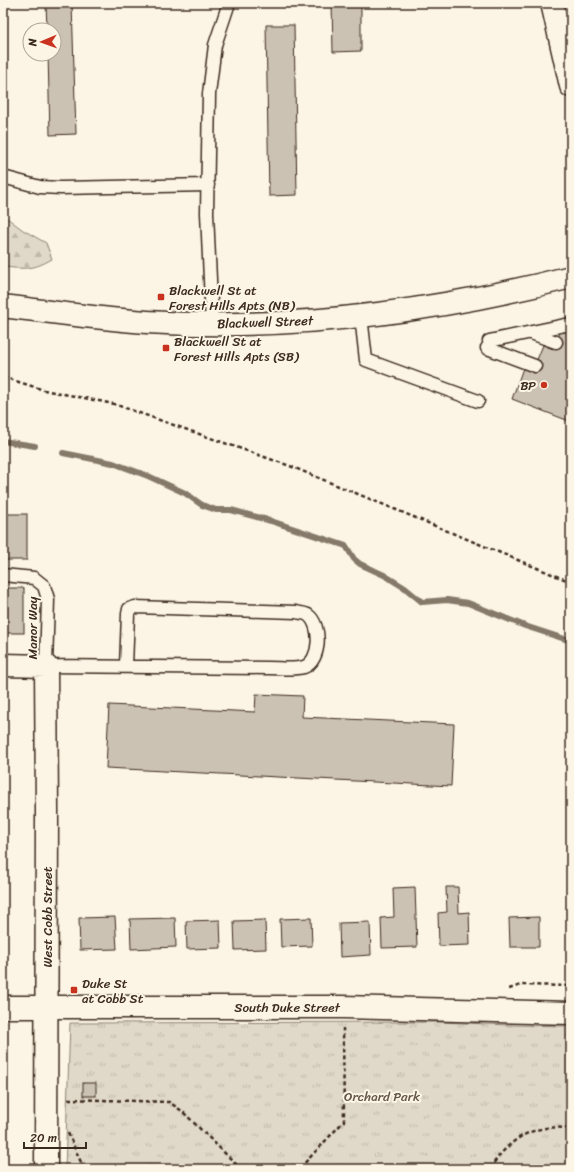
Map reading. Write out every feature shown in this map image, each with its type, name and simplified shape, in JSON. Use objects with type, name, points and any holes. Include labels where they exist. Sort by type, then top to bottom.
[{"type":"street","points":[[552,3],[571,86]]},
{"type":"street","name":"Blackwell Street","points":[[3,306],[146,322],[212,324],[306,322],[361,316],[486,297],[571,277]]},
{"type":"street","points":[[3,665],[46,666]]},
{"type":"street","name":"West Cobb Street","points":[[46,666],[46,1169]]},
{"type":"street","name":"South Duke Street","points":[[3,1007],[343,1007],[571,1013]]},
{"type":"lane","points":[[212,324],[208,185],[209,94],[215,45],[229,3]]},
{"type":"lane","points":[[3,177],[40,187],[61,188],[208,185]]},
{"type":"lane","points":[[361,316],[366,360],[478,401]]},
{"type":"lane","points":[[535,366],[488,344],[565,325],[571,326]]},
{"type":"lane","points":[[531,333],[556,342]]},
{"type":"lane","name":"Manor Way","points":[[3,575],[34,578],[44,586],[48,599],[46,666]]},
{"type":"lane","points":[[46,666],[269,668],[304,666],[314,659],[317,652],[316,628],[312,620],[307,615],[296,612],[135,607],[129,609],[128,614],[126,666]]},
{"type":"path","points":[[3,377],[44,390],[114,404],[290,466],[571,582]]},
{"type":"path","points":[[65,1099],[160,1100],[169,1102],[182,1111],[240,1169],[300,1169],[344,1120],[343,1007]]},
{"type":"path","points":[[490,1169],[499,1154],[511,1143],[525,1134],[544,1129],[571,1129]]},
{"type":"green space","points":[[3,215],[23,230],[46,243],[52,259],[29,268],[3,267]]},
{"type":"green space","name":"Orchard Park","points":[[440,1022],[571,1026],[571,1169],[65,1169],[70,1023]]},
{"type":"building","points":[[46,3],[72,3],[76,134],[50,135],[48,62],[62,62],[62,22],[47,22]]},
{"type":"building","points":[[332,3],[361,3],[361,51],[333,52]]},
{"type":"building","points":[[266,25],[294,25],[297,195],[269,196]]},
{"type":"building","name":"BP","points":[[562,328],[571,331],[571,415],[569,421],[512,399],[523,368],[532,372],[543,345],[553,349]]},
{"type":"building","points":[[3,514],[27,514],[27,560],[3,560]]},
{"type":"building","points":[[3,588],[24,588],[24,633],[3,633]]},
{"type":"building","points":[[256,694],[303,696],[302,717],[454,724],[451,786],[106,768],[109,705],[255,712]]},
{"type":"building","points":[[415,887],[417,947],[382,948],[381,918],[394,917],[393,888]]},
{"type":"building","points":[[446,887],[458,887],[459,913],[469,912],[470,945],[439,946],[438,913],[447,912]]},
{"type":"building","points":[[115,917],[117,949],[80,950],[79,918]]},
{"type":"building","points":[[539,917],[539,947],[510,947],[509,918]]},
{"type":"building","points":[[175,918],[176,947],[131,949],[130,919]]},
{"type":"building","points":[[311,918],[312,946],[281,947],[280,919]]},
{"type":"building","points":[[220,920],[221,948],[187,949],[186,921]]},
{"type":"building","points":[[265,920],[266,949],[235,950],[234,921]]},
{"type":"building","points":[[370,922],[371,955],[340,957],[339,923]]},
{"type":"building","points":[[83,1083],[96,1083],[96,1096],[83,1096]]},
{"type":"waterway","points":[[3,441],[35,446]]},
{"type":"waterway","points":[[63,453],[113,463],[148,476],[185,493],[202,505],[216,510],[231,510],[271,521],[346,546],[354,559],[360,564],[384,575],[405,588],[422,602],[447,600],[468,603],[525,626],[571,641]]},
{"type":"place","name":"Blackwell St at Forest Hills Apts (NB)","points":[[161,297]]},
{"type":"place","name":"Blackwell St at Forest Hills Apts (SB)","points":[[166,348]]},
{"type":"place","name":"BP","points":[[544,385]]},
{"type":"place","name":"Duke St at Cobb St","points":[[74,990]]}]
